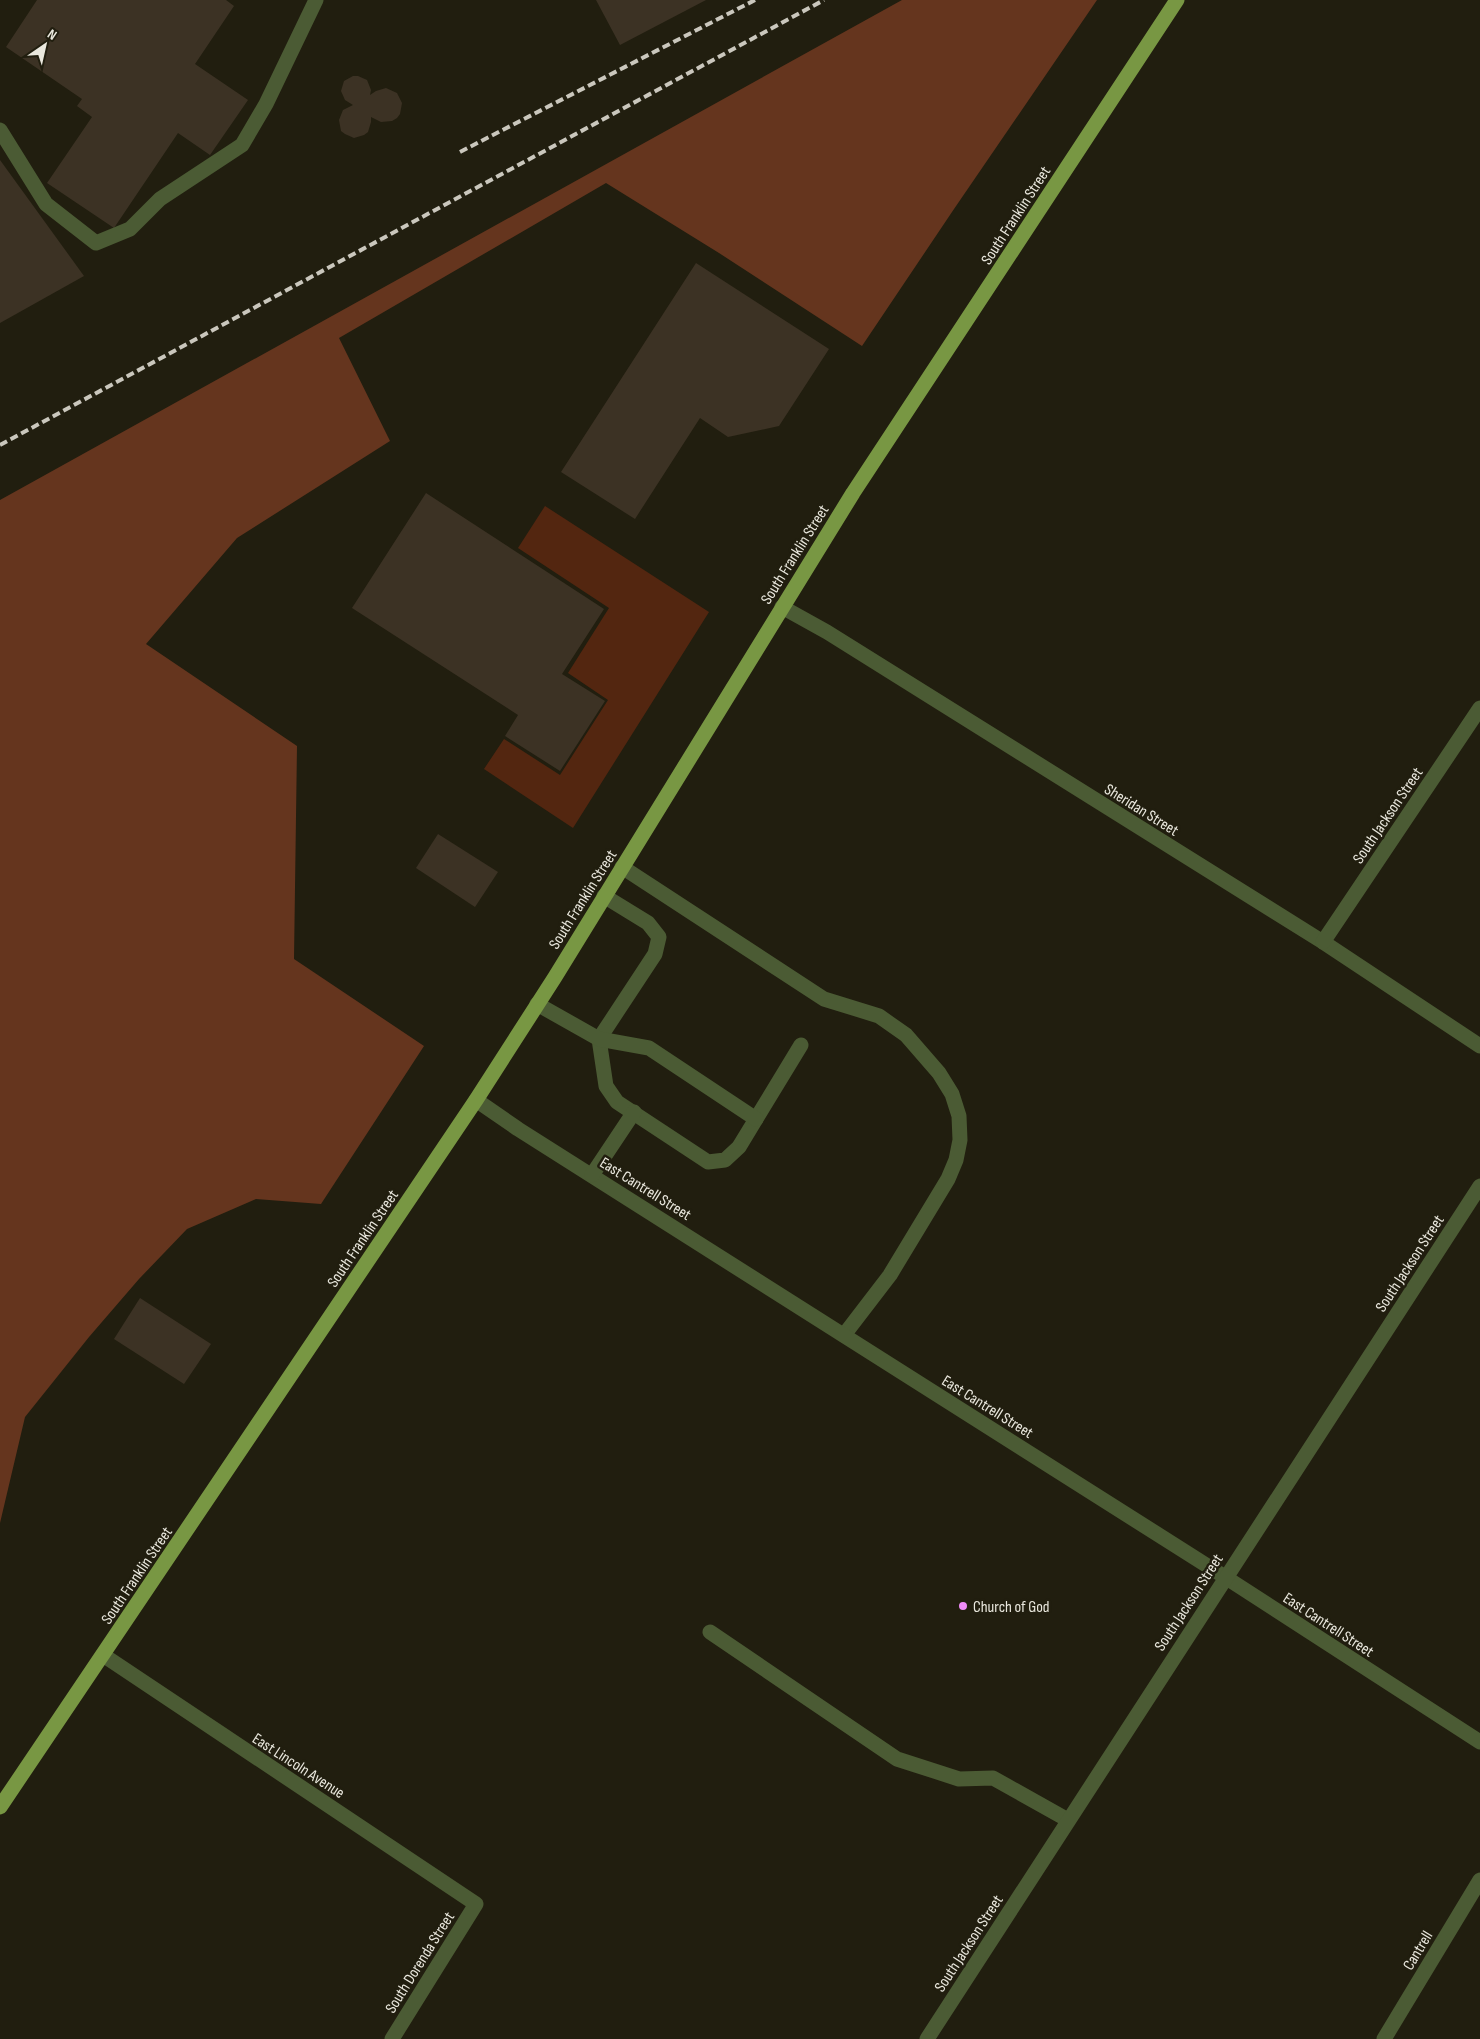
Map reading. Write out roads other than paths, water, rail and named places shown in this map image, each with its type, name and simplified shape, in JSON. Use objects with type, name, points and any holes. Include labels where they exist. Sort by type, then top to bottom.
[{"type":"main road","name":"South Franklin Street","points":[[0,1806],[476,1100],[538,1004],[853,493],[1177,0]]},
{"type":"street","points":[[0,130],[46,204],[96,243],[130,229],[160,199],[242,145],[266,104],[316,0]]},
{"type":"street","name":"Sheridan Street","points":[[782,607],[835,637],[1323,942],[1480,1046]]},
{"type":"street","name":"South Jackson Street","points":[[1323,942],[1480,708]]},
{"type":"street","points":[[622,867],[824,999],[879,1016],[906,1036],[939,1073],[952,1094],[959,1116],[960,1140],[956,1160],[948,1179],[890,1275],[844,1335]]},
{"type":"street","points":[[604,896],[648,923],[659,937],[655,954],[599,1040],[606,1086],[617,1102],[708,1162],[725,1160],[739,1147],[801,1045]]},
{"type":"street","points":[[538,1004],[599,1040],[649,1048],[756,1119]]},
{"type":"street","name":"East Cantrell Street","points":[[476,1100],[518,1129],[1225,1577],[1480,1742]]},
{"type":"street","points":[[592,1175],[634,1112]]},
{"type":"street","name":"South Jackson Street","points":[[927,2039],[1480,1186]]},
{"type":"street","points":[[710,1632],[897,1759],[959,1779],[993,1778],[1068,1820]]},
{"type":"street","name":"East Lincoln Avenue","points":[[103,1655],[476,1904]]},
{"type":"street","name":"Cantrell","points":[[1384,2039],[1480,1880]]},
{"type":"street","name":"South Dorenda Street","points":[[392,2039],[476,1904]]},
{"type":"railway","points":[[460,152],[755,0]]},
{"type":"railway","points":[[0,445],[824,0]]},
{"type":"place","name":"Church of God","points":[[963,1606]]}]
